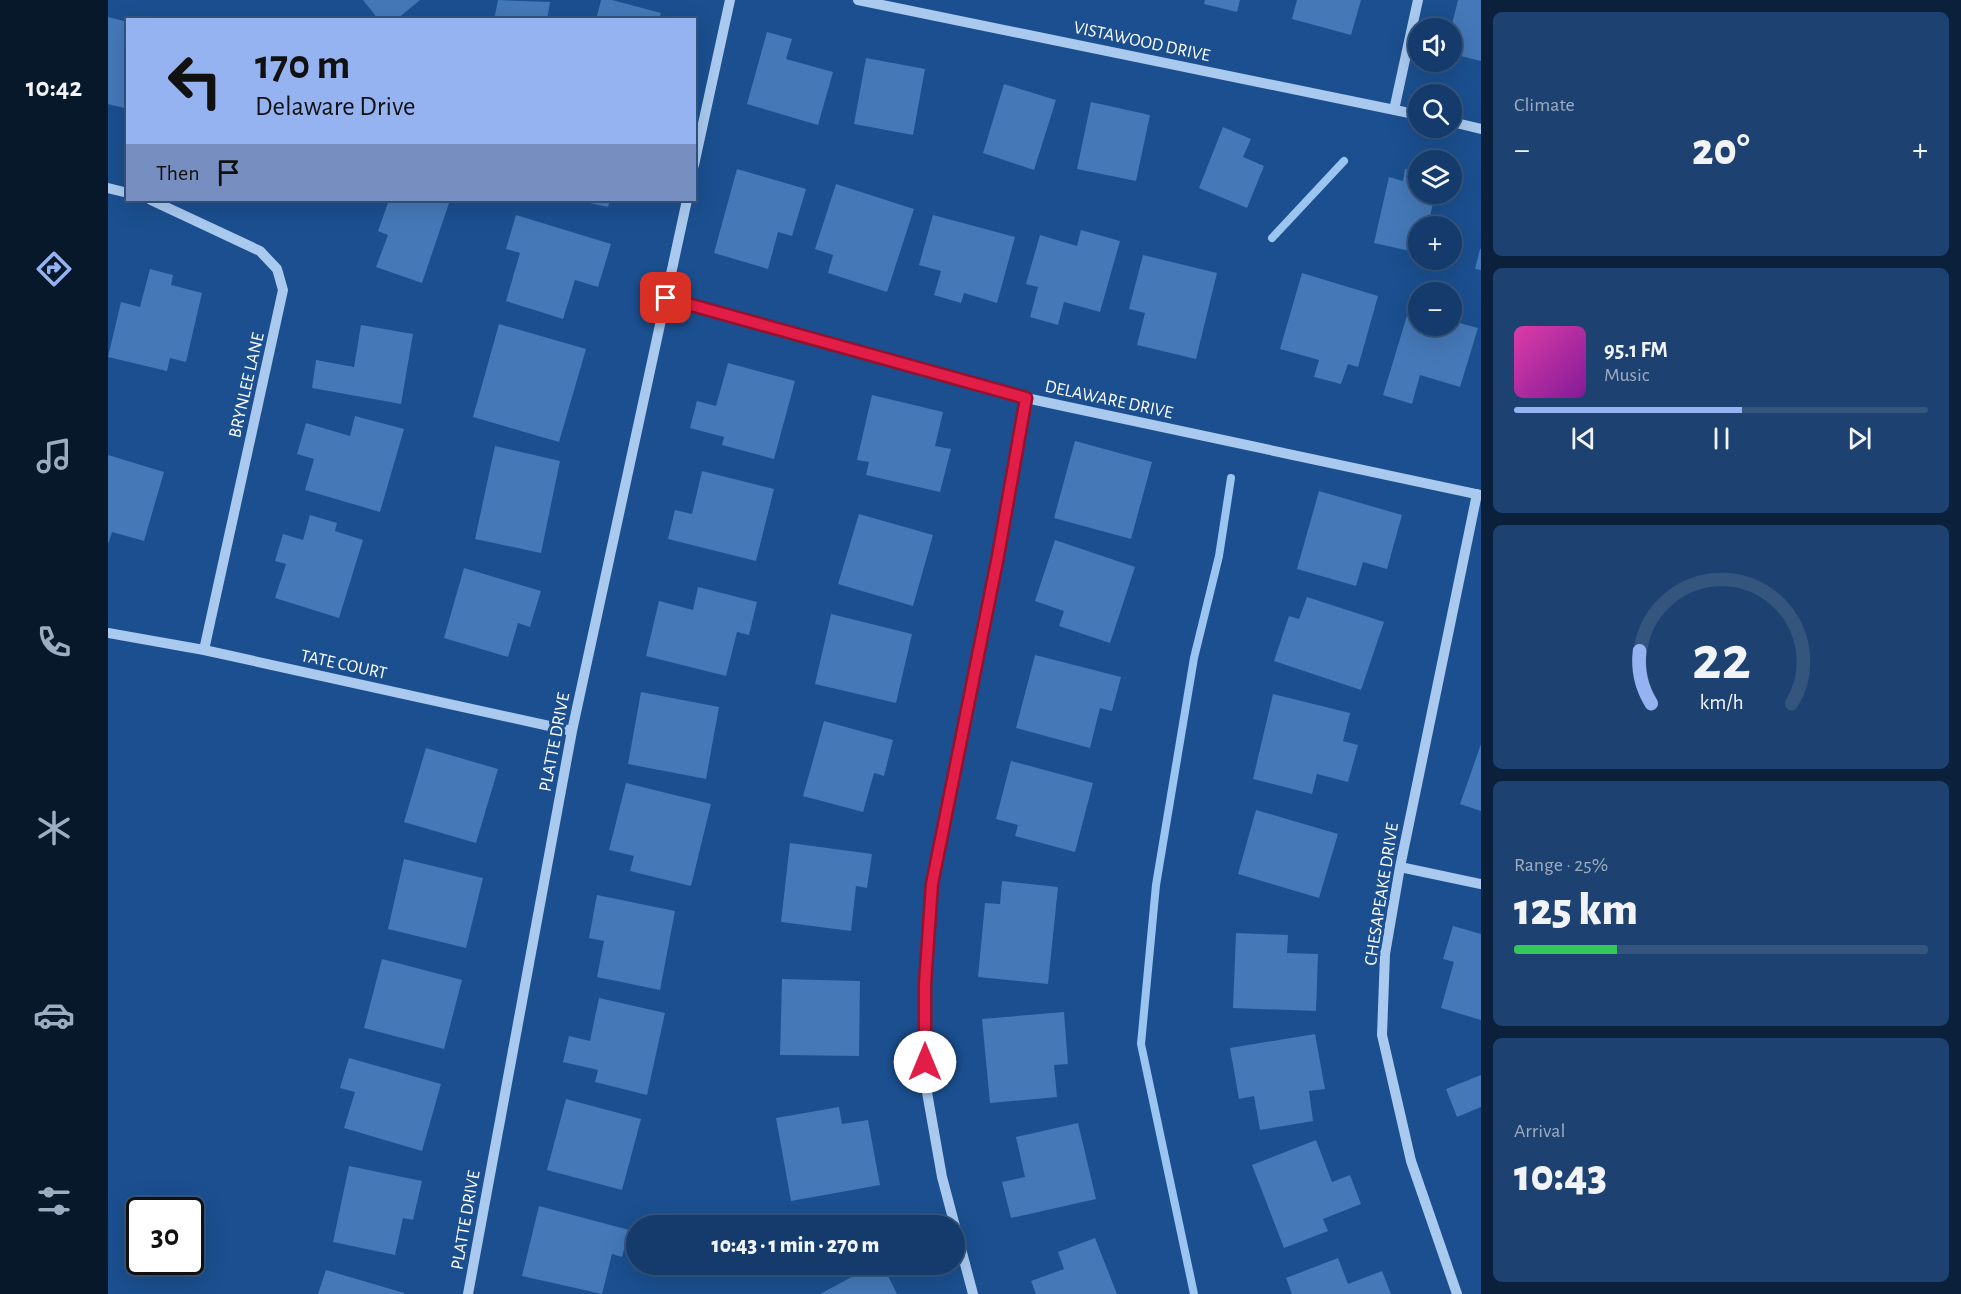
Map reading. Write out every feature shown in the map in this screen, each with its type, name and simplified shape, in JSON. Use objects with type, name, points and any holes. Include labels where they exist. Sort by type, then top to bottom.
[{"type":"street","points":[[696,156],[730,0]]},
{"type":"street","name":"VISTAWOOD DRIVE","points":[[858,0],[1408,113]]},
{"type":"street","points":[[1394,110],[1418,0]]},
{"type":"street","points":[[1462,124],[1481,129]]},
{"type":"street","points":[[108,188],[126,192]]},
{"type":"street","name":"BRYNLEE LANE","points":[[154,201],[260,251],[277,268],[283,290],[204,650]]},
{"type":"street","name":"PLATTE DRIVE","points":[[468,1294],[572,731],[687,201]]},
{"type":"street","name":"DELAWARE DRIVE","points":[[666,298],[1026,398],[1479,494]]},
{"type":"street","points":[[973,1294],[942,1177],[925,1081],[925,984],[932,884],[998,556],[1026,398]]},
{"type":"street","name":"CHESAPEAKE DRIVE","points":[[1457,1294],[1411,1161],[1382,1035],[1385,954],[1400,867],[1479,494]]},
{"type":"street","name":"TATE COURT","points":[[108,633],[204,650],[572,731]]},
{"type":"street","points":[[1400,867],[1481,884]]},
{"type":"building","points":[[363,0],[420,0],[398,18],[377,18]]},
{"type":"building","points":[[498,0],[550,2],[547,18],[494,18]]},
{"type":"building","points":[[601,0],[612,0],[661,13],[660,18],[596,18]]},
{"type":"building","points":[[1205,0],[1240,0],[1237,12],[1204,4]]},
{"type":"building","points":[[1297,0],[1361,0],[1351,35],[1292,19]]},
{"type":"building","points":[[1458,0],[1481,0],[1481,61],[1462,56],[1462,18],[1454,18]]},
{"type":"building","points":[[108,17],[126,22],[126,108],[108,104]]},
{"type":"building","points":[[767,32],[792,39],[786,59],[833,72],[818,125],[747,104]]},
{"type":"building","points":[[866,58],[925,69],[913,135],[854,124]]},
{"type":"building","points":[[1004,84],[1056,100],[1034,170],[983,153]]},
{"type":"building","points":[[1091,102],[1150,115],[1136,181],[1077,169]]},
{"type":"building","points":[[1223,127],[1251,139],[1243,157],[1264,166],[1247,208],[1199,188]]},
{"type":"building","points":[[737,169],[806,189],[792,236],[778,232],[768,269],[714,253]]},
{"type":"building","points":[[1405,169],[1408,170],[1408,204],[1433,204],[1430,216],[1408,216],[1408,251],[1374,243],[1389,177],[1403,181]]},
{"type":"building","points":[[836,184],[914,209],[887,292],[828,273],[833,255],[815,249]]},
{"type":"building","points":[[389,201],[450,201],[422,283],[376,267],[388,235],[378,231]]},
{"type":"building","points":[[581,201],[610,201],[608,207]]},
{"type":"building","points":[[516,215],[611,244],[598,287],[575,280],[563,319],[506,301],[520,253],[506,249]]},
{"type":"building","points":[[933,215],[1015,237],[997,303],[964,293],[961,303],[934,295],[941,271],[919,265]]},
{"type":"building","points":[[1081,230],[1120,241],[1100,312],[1064,302],[1058,325],[1030,317],[1038,287],[1026,284],[1040,235],[1077,246]]},
{"type":"building","points":[[1481,249],[1481,270],[1475,269]]},
{"type":"building","points":[[1143,255],[1217,273],[1196,359],[1137,345],[1145,313],[1129,309]]},
{"type":"building","points":[[150,269],[173,275],[171,285],[202,293],[186,362],[170,358],[167,371],[108,357],[121,302],[140,307]]},
{"type":"building","points":[[1302,273],[1378,296],[1358,367],[1348,364],[1341,384],[1314,377],[1319,360],[1280,349]]},
{"type":"building","points":[[1408,312],[1408,336],[1462,336],[1462,324],[1478,328],[1460,387],[1420,375],[1412,404],[1383,395]]},
{"type":"building","points":[[499,324],[586,349],[559,442],[473,417]]},
{"type":"building","points":[[361,325],[413,334],[401,404],[312,388],[316,360],[354,367]]},
{"type":"building","points":[[728,363],[795,381],[774,459],[722,445],[724,437],[690,428],[697,401],[716,406]]},
{"type":"building","points":[[872,395],[943,412],[935,446],[951,449],[940,492],[866,475],[869,462],[857,460]]},
{"type":"building","points":[[355,416],[404,429],[380,512],[305,490],[314,459],[297,454],[306,423],[350,436]]},
{"type":"building","points":[[1075,441],[1152,462],[1131,539],[1054,518]]},
{"type":"building","points":[[495,446],[560,461],[541,553],[475,539]]},
{"type":"building","points":[[108,455],[164,472],[144,541],[112,532],[108,544]]},
{"type":"building","points":[[702,471],[774,489],[756,561],[668,539],[675,510],[692,514]]},
{"type":"building","points":[[1319,491],[1402,515],[1387,569],[1363,562],[1356,586],[1297,569]]},
{"type":"building","points":[[859,514],[933,535],[913,606],[838,584]]},
{"type":"building","points":[[310,515],[337,523],[335,531],[363,540],[339,618],[275,598],[286,564],[275,561],[283,534],[303,540]]},
{"type":"building","points":[[1055,540],[1135,567],[1110,643],[1059,626],[1064,611],[1035,601]]},
{"type":"building","points":[[464,568],[541,591],[530,627],[518,623],[508,657],[444,638]]},
{"type":"building","points":[[698,587],[757,602],[749,635],[737,632],[726,676],[646,656],[659,601],[693,610]]},
{"type":"building","points":[[1307,597],[1384,622],[1361,690],[1274,661],[1289,616],[1299,619]]},
{"type":"building","points":[[831,614],[912,634],[896,703],[815,684]]},
{"type":"building","points":[[1035,655],[1121,677],[1112,711],[1100,708],[1090,748],[1016,728]]},
{"type":"building","points":[[641,692],[719,707],[706,779],[628,764]]},
{"type":"building","points":[[1273,694],[1350,713],[1343,741],[1358,745],[1348,782],[1317,774],[1312,794],[1253,779]]},
{"type":"building","points":[[824,721],[893,740],[884,776],[874,773],[863,812],[803,796]]},
{"type":"building","points":[[1481,744],[1481,811],[1460,804]]},
{"type":"building","points":[[426,748],[498,769],[476,843],[404,822]]},
{"type":"building","points":[[1011,761],[1093,783],[1075,852],[1015,836],[1018,825],[996,819]]},
{"type":"building","points":[[626,783],[711,804],[691,886],[630,871],[634,856],[609,850]]},
{"type":"building","points":[[1256,810],[1338,834],[1319,898],[1238,874]]},
{"type":"building","points":[[790,843],[872,854],[867,888],[856,886],[851,931],[781,922]]},
{"type":"building","points":[[404,859],[483,878],[466,948],[388,929]]},
{"type":"building","points":[[1002,881],[1058,887],[1048,984],[978,977],[985,903],[1000,904]]},
{"type":"building","points":[[597,895],[675,911],[660,990],[597,977],[604,941],[589,938]]},
{"type":"building","points":[[1453,926],[1481,934],[1481,1020],[1441,1008],[1454,962],[1443,959]]},
{"type":"building","points":[[1236,933],[1288,935],[1287,953],[1318,954],[1316,1011],[1233,1008]]},
{"type":"building","points":[[382,959],[462,980],[444,1049],[364,1028]]},
{"type":"building","points":[[782,979],[860,981],[859,1056],[780,1055]]},
{"type":"building","points":[[599,998],[665,1013],[647,1095],[595,1082],[598,1070],[563,1062],[569,1036],[590,1041]]},
{"type":"building","points":[[1064,1012],[1068,1064],[1054,1065],[1057,1097],[990,1103],[982,1019]]},
{"type":"building","points":[[1315,1034],[1325,1089],[1309,1091],[1313,1121],[1260,1130],[1254,1096],[1239,1099],[1230,1048]]},
{"type":"building","points":[[349,1058],[441,1084],[422,1151],[344,1128],[355,1092],[340,1088]]},
{"type":"building","points":[[1481,1075],[1481,1107],[1457,1117],[1446,1089]]},
{"type":"building","points":[[566,1099],[641,1119],[622,1190],[547,1170]]},
{"type":"building","points":[[839,1107],[842,1124],[868,1120],[880,1185],[791,1201],[776,1118]]},
{"type":"building","points":[[1078,1123],[1096,1199],[1011,1218],[1002,1182],[1025,1177],[1016,1137]]},
{"type":"building","points":[[1316,1140],[1332,1182],[1350,1175],[1361,1204],[1323,1219],[1328,1231],[1284,1248],[1252,1165]]},
{"type":"building","points":[[349,1166],[422,1181],[413,1220],[403,1218],[395,1255],[333,1242]]},
{"type":"building","points":[[539,1206],[626,1229],[622,1257],[612,1254],[602,1294],[522,1276]]},
{"type":"building","points":[[1095,1238],[1117,1294],[1036,1294],[1031,1281],[1064,1269],[1058,1252]]},
{"type":"building","points":[[1338,1258],[1348,1284],[1382,1271],[1391,1294],[1292,1294],[1286,1278]]},
{"type":"building","points":[[326,1270],[404,1293],[404,1294],[318,1294]]},
{"type":"building","points":[[855,1275],[888,1275],[897,1294],[820,1294]]},
{"type":"waterway","points":[[1272,238],[1344,161]]},
{"type":"waterway","points":[[1194,1294],[1141,1044],[1156,885],[1194,658],[1219,556],[1231,478]]},
{"type":"route","points":[[666,298],[1026,398],[998,556],[932,884],[925,984],[925,1062]]}]
